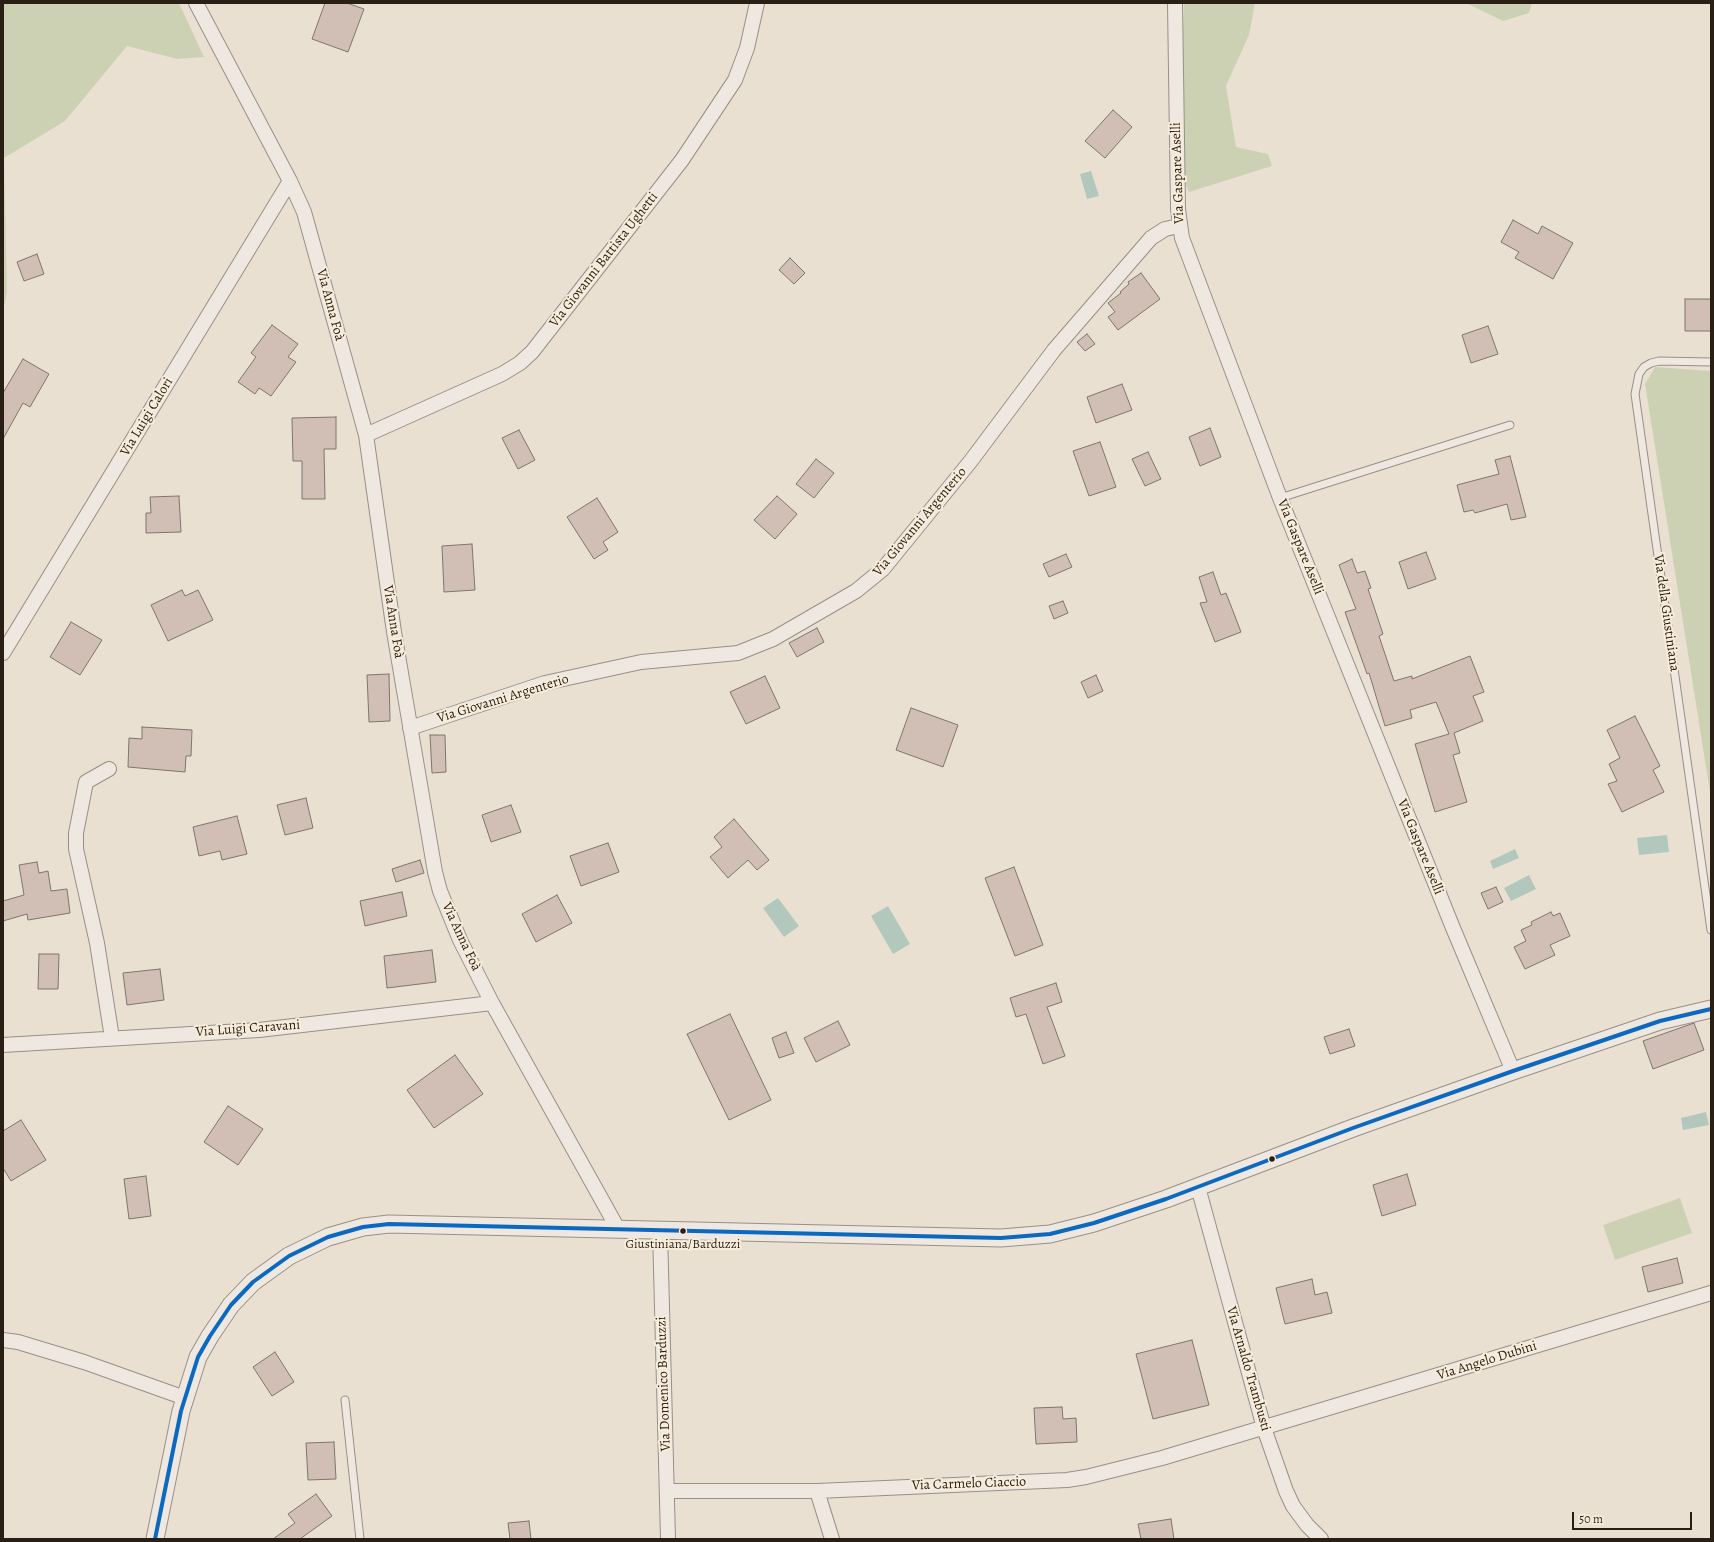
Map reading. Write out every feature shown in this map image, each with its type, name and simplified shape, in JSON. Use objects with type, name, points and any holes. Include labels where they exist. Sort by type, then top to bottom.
[{"type":"street","name":"Via Anna Foà","points":[[196,3],[290,181],[304,212],[366,435],[410,728],[435,872],[440,891],[460,940],[492,1003],[618,1229]]},
{"type":"street","name":"Via Giovanni Battista Ughetti","points":[[366,435],[502,374],[520,363],[532,352],[682,160],[735,80],[747,48],[757,3]]},
{"type":"street","name":"Via Gaspare Aselli","points":[[1175,3],[1175,97],[1179,226],[1187,253],[1280,498],[1450,920],[1513,1071]]},
{"type":"street","name":"Via Luigi Calori","points":[[3,652],[290,181]]},
{"type":"street","name":"Via Giovanni Argenterio","points":[[410,728],[545,683],[641,662],[738,653],[773,639],[856,591],[883,569],[970,462],[1054,350],[1151,238],[1165,229],[1179,226]]},
{"type":"street","points":[[109,769],[86,782],[76,834],[76,849],[97,943],[112,1038]]},
{"type":"street","name":"Via Luigi Caravani","points":[[3,1045],[259,1030],[492,1003]]},
{"type":"street","points":[[155,1539],[185,1398],[198,1357],[220,1318],[264,1272],[289,1256],[328,1237],[363,1227],[389,1224],[1001,1238],[1027,1237],[1056,1233],[1094,1223],[1198,1187],[1353,1128],[1513,1071],[1660,1021],[1711,1009]]},
{"type":"street","name":"Via Arnaldo Trambusti","points":[[1198,1187],[1264,1428],[1286,1491],[1293,1506],[1307,1525],[1321,1539]]},
{"type":"street","name":"Via Domenico Barduzzi","points":[[660,1230],[668,1539]]},
{"type":"street","name":"Via Angelo Dubini","points":[[1264,1428],[1711,1293]]},
{"type":"street","points":[[3,1340],[18,1342],[84,1362],[185,1398]]},
{"type":"street","name":"Via Carmelo Ciaccio","points":[[667,1491],[817,1491],[1086,1478],[1162,1458],[1264,1428]]},
{"type":"street","points":[[817,1491],[832,1539]]},
{"type":"lane","name":"Via della Giustiniana","points":[[1711,362],[1659,361],[1651,363],[1644,367],[1639,374],[1636,394],[1711,930]]},
{"type":"lane","points":[[1280,498],[1510,425]]},
{"type":"lane","points":[[344,1400],[360,1539]]},
{"type":"shaded area","points":[[3,3],[179,3],[204,57],[177,59],[127,46],[65,121],[4,158],[7,292],[3,311]]},
{"type":"shaded area","points":[[1184,3],[1255,3],[1249,35],[1226,86],[1236,147],[1268,154],[1272,166],[1189,192],[1185,183],[1181,100]]},
{"type":"shaded area","points":[[1466,3],[1532,3],[1529,13],[1503,21]]},
{"type":"shaded area","points":[[1091,171],[1099,196],[1087,199],[1080,174]]},
{"type":"shaded area","points":[[1655,367],[1711,371],[1711,798],[1645,384]]},
{"type":"shaded area","points":[[1667,835],[1669,852],[1639,855],[1637,838]]},
{"type":"shaded area","points":[[1515,849],[1519,858],[1493,869],[1490,861]]},
{"type":"shaded area","points":[[1529,875],[1536,889],[1511,901],[1504,888]]},
{"type":"shaded area","points":[[778,898],[799,926],[784,937],[763,908]]},
{"type":"shaded area","points":[[888,906],[910,944],[893,954],[871,916]]},
{"type":"shaded area","points":[[1706,1112],[1709,1125],[1683,1130],[1681,1118]]},
{"type":"shaded area","points":[[1680,1198],[1692,1233],[1615,1260],[1603,1225]]},
{"type":"building","points":[[325,3],[347,3],[364,9],[348,52],[312,39]]},
{"type":"building","points":[[1113,110],[1132,127],[1105,158],[1085,141]]},
{"type":"building","points":[[1513,220],[1538,234],[1542,226],[1573,243],[1553,279],[1515,258],[1519,252],[1501,242]]},
{"type":"building","points":[[37,254],[44,274],[24,281],[17,262]]},
{"type":"building","points":[[790,258],[805,273],[794,284],[779,270]]},
{"type":"building","points":[[1141,273],[1160,299],[1118,330],[1108,317],[1115,312],[1108,303],[1121,293],[1120,292],[1129,284],[1128,282]]},
{"type":"building","points":[[1685,299],[1711,299],[1711,331],[1685,331]]},
{"type":"building","points":[[272,325],[298,344],[288,357],[296,362],[271,396],[259,388],[255,394],[238,382],[256,357],[251,353]]},
{"type":"building","points":[[1488,326],[1498,354],[1471,363],[1462,335]]},
{"type":"building","points":[[1087,334],[1095,344],[1085,351],[1077,342]]},
{"type":"building","points":[[23,359],[49,374],[30,407],[23,403],[3,439],[3,393]]},
{"type":"building","points":[[1122,384],[1132,410],[1096,423],[1087,397]]},
{"type":"building","points":[[336,417],[336,449],[324,449],[325,499],[302,499],[302,461],[293,461],[292,418]]},
{"type":"building","points":[[1210,428],[1221,457],[1200,466],[1189,437]]},
{"type":"building","points":[[519,430],[535,460],[518,469],[502,438]]},
{"type":"building","points":[[1100,442],[1116,487],[1089,496],[1073,451]]},
{"type":"building","points":[[1148,452],[1161,479],[1145,486],[1132,459]]},
{"type":"building","points":[[1510,456],[1526,517],[1511,520],[1507,504],[1475,513],[1473,510],[1464,512],[1457,485],[1499,474],[1495,460]]},
{"type":"building","points":[[816,459],[834,473],[814,498],[796,484]]},
{"type":"building","points":[[179,496],[181,532],[146,533],[146,513],[151,513],[150,497]]},
{"type":"building","points":[[777,496],[797,514],[775,539],[754,520]]},
{"type":"building","points":[[597,498],[618,532],[603,542],[608,550],[594,559],[567,517]]},
{"type":"building","points":[[472,544],[475,590],[444,592],[442,546]]},
{"type":"building","points":[[1426,552],[1436,579],[1408,589],[1399,562]]},
{"type":"building","points":[[1066,554],[1072,567],[1049,577],[1043,564]]},
{"type":"building","points":[[1352,559],[1357,573],[1365,571],[1371,588],[1368,589],[1383,634],[1379,636],[1394,681],[1412,676],[1412,679],[1470,656],[1484,692],[1473,696],[1483,721],[1454,733],[1460,753],[1453,755],[1467,802],[1435,812],[1415,744],[1449,734],[1436,702],[1410,710],[1412,718],[1385,726],[1369,673],[1367,674],[1345,612],[1356,609],[1339,565]]},
{"type":"building","points":[[1213,572],[1221,595],[1226,593],[1241,632],[1215,642],[1200,603],[1207,602],[1199,577]]},
{"type":"building","points":[[182,590],[185,596],[198,590],[213,620],[168,641],[151,605]]},
{"type":"building","points":[[1063,601],[1068,613],[1054,619],[1049,606]]},
{"type":"building","points":[[71,622],[102,640],[80,675],[50,657]]},
{"type":"building","points":[[817,628],[824,642],[797,657],[789,643]]},
{"type":"building","points":[[389,674],[390,721],[369,722],[367,675]]},
{"type":"building","points":[[1096,675],[1103,691],[1088,698],[1081,682]]},
{"type":"building","points":[[765,676],[780,708],[746,724],[730,692]]},
{"type":"building","points":[[911,708],[958,725],[943,767],[896,750]]},
{"type":"building","points":[[1635,716],[1660,766],[1653,770],[1664,792],[1622,812],[1608,784],[1617,781],[1609,764],[1620,758],[1607,730]]},
{"type":"building","points":[[142,727],[192,730],[191,756],[186,756],[185,772],[128,767],[129,738],[142,739]]},
{"type":"building","points":[[430,735],[445,735],[446,772],[432,773]]},
{"type":"building","points":[[306,798],[313,828],[285,835],[277,805]]},
{"type":"building","points":[[511,805],[521,832],[491,842],[482,815]]},
{"type":"building","points":[[237,816],[247,854],[222,860],[220,851],[199,856],[193,827]]},
{"type":"building","points":[[734,819],[769,860],[757,870],[748,860],[728,878],[710,857],[722,847],[714,837]]},
{"type":"building","points":[[608,843],[619,872],[581,886],[570,856]]},
{"type":"building","points":[[420,860],[424,873],[396,882],[392,869]]},
{"type":"building","points":[[37,862],[39,873],[48,871],[51,891],[67,889],[70,913],[28,920],[27,914],[3,921],[3,901],[24,895],[19,865]]},
{"type":"building","points":[[1014,867],[1043,945],[1015,956],[985,878]]},
{"type":"building","points":[[1496,887],[1503,902],[1488,909],[1481,893]]},
{"type":"building","points":[[402,892],[407,916],[365,926],[360,901]]},
{"type":"building","points":[[557,895],[572,923],[536,942],[522,914]]},
{"type":"building","points":[[1551,912],[1553,916],[1560,913],[1570,936],[1550,945],[1555,955],[1525,969],[1514,947],[1526,941],[1521,930],[1532,925],[1531,922]]},
{"type":"building","points":[[432,950],[436,982],[387,988],[384,956]]},
{"type":"building","points":[[39,954],[59,954],[58,989],[38,989]]},
{"type":"building","points":[[160,969],[164,1000],[127,1005],[123,973]]},
{"type":"building","points":[[1056,983],[1062,1002],[1047,1007],[1065,1056],[1043,1064],[1026,1014],[1016,1017],[1010,998]]},
{"type":"building","points":[[730,1014],[771,1100],[729,1120],[687,1034]]},
{"type":"building","points":[[838,1021],[850,1045],[816,1062],[804,1038]]},
{"type":"building","points":[[1694,1023],[1704,1050],[1653,1069],[1643,1041]]},
{"type":"building","points":[[1349,1029],[1355,1046],[1330,1054],[1324,1037]]},
{"type":"building","points":[[786,1032],[794,1053],[779,1058],[772,1038]]},
{"type":"building","points":[[455,1055],[483,1094],[434,1128],[407,1090]]},
{"type":"building","points":[[228,1106],[263,1129],[238,1165],[204,1142]]},
{"type":"building","points":[[21,1120],[46,1160],[11,1181],[3,1168],[3,1131]]},
{"type":"building","points":[[1407,1174],[1416,1205],[1382,1216],[1373,1185]]},
{"type":"building","points":[[146,1176],[151,1216],[129,1219],[124,1179]]},
{"type":"building","points":[[1677,1258],[1683,1283],[1648,1292],[1642,1267]]},
{"type":"building","points":[[1312,1279],[1315,1295],[1327,1292],[1332,1313],[1285,1324],[1276,1288]]},
{"type":"building","points":[[1192,1340],[1209,1405],[1153,1419],[1136,1354]]},
{"type":"building","points":[[275,1352],[294,1382],[272,1396],[253,1367]]},
{"type":"building","points":[[1062,1407],[1063,1419],[1076,1418],[1077,1442],[1036,1444],[1034,1408]]},
{"type":"building","points":[[334,1442],[336,1479],[308,1480],[306,1443]]},
{"type":"building","points":[[316,1494],[332,1516],[300,1539],[273,1539],[295,1523],[288,1514]]},
{"type":"building","points":[[1171,1519],[1174,1539],[1141,1539],[1138,1524]]},
{"type":"building","points":[[529,1521],[531,1539],[510,1539],[508,1523]]},
{"type":"transit line","points":[[155,1539],[181,1411],[198,1357],[210,1336],[231,1305],[253,1282],[289,1256],[328,1237],[363,1227],[389,1224],[1001,1238],[1050,1234],[1094,1223],[1166,1199],[1353,1128],[1513,1071],[1660,1021],[1711,1009]]},
{"type":"place","name":"Giustiniana/Barduzzi","points":[[683,1231]]}]
